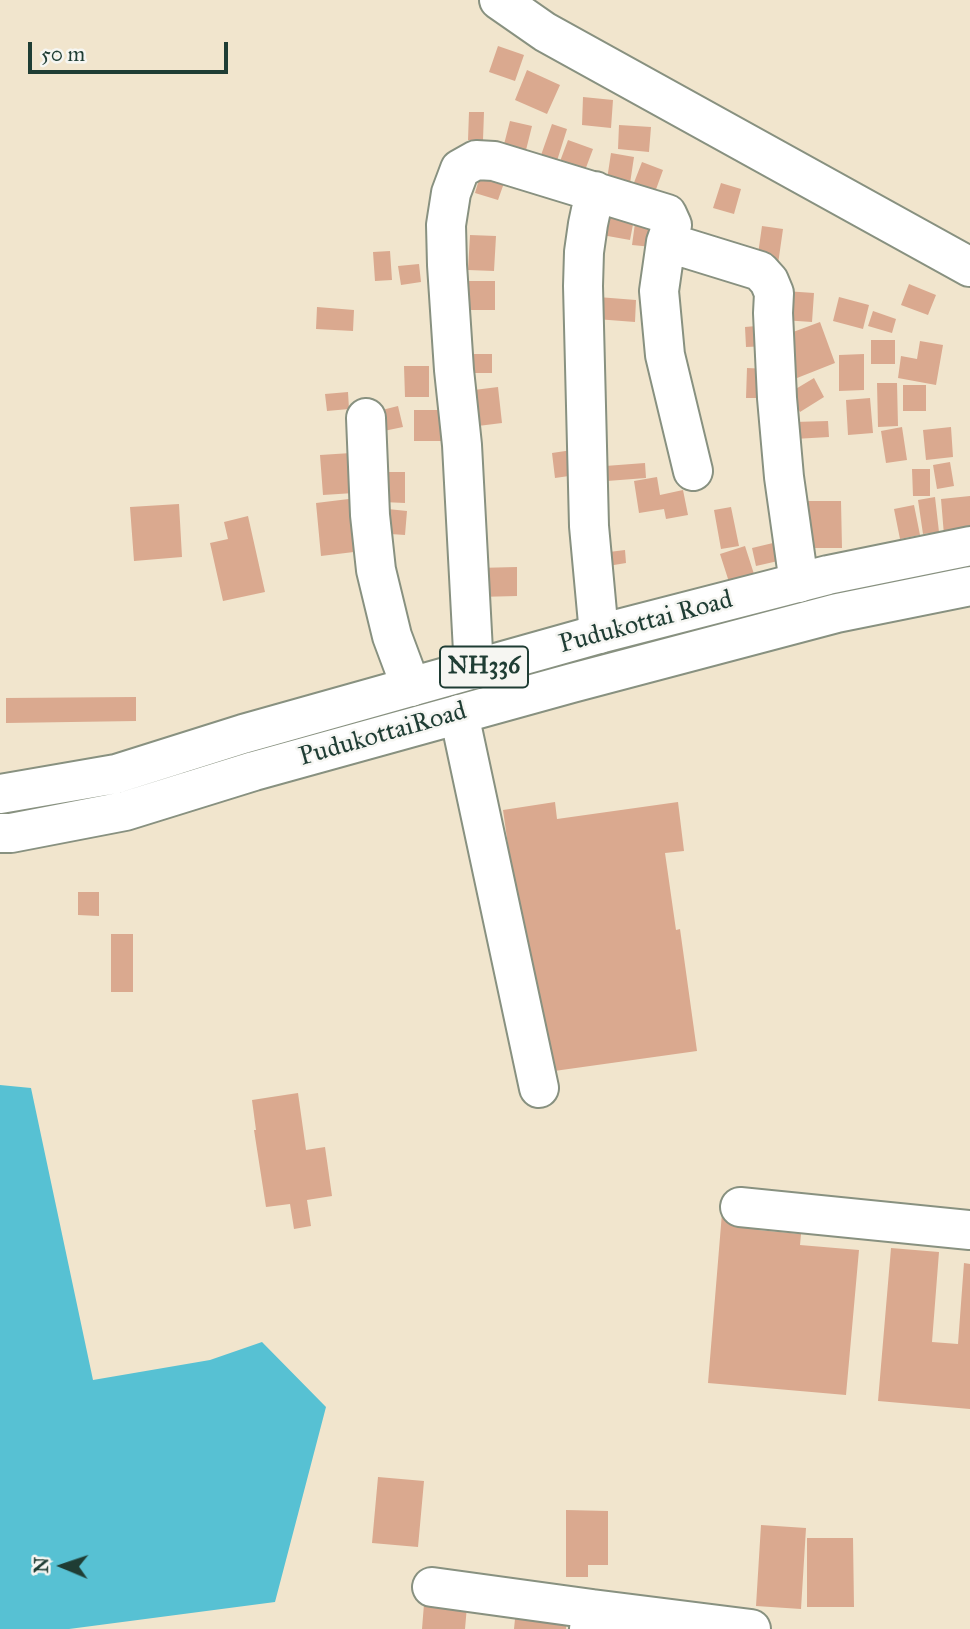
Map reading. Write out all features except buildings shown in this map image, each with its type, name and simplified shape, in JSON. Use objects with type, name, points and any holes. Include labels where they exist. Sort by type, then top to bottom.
[{"type":"main road","points":[[499,0],[545,32],[970,267]]},
{"type":"main road","points":[[474,670],[462,445],[447,264],[446,225],[451,193],[460,169],[476,160],[494,161],[667,214],[672,225],[666,243],[659,291],[665,355],[693,471]]},
{"type":"main road","points":[[595,191],[586,238],[583,286],[589,526],[600,634]]},
{"type":"main road","points":[[666,243],[760,271],[769,281],[774,293],[777,398],[784,477],[799,583]]},
{"type":"main road","points":[[366,418],[370,515],[376,570],[391,636],[411,687]]},
{"type":"main road","name":"Pudukottai Road","points":[[0,794],[116,774],[243,734],[600,634],[828,575],[970,546]]},
{"type":"main road","name":"PudukottaiRoad","points":[[0,833],[125,811],[254,771],[458,714],[837,613],[970,586]]},
{"type":"main road","points":[[458,714],[540,1088]]},
{"type":"main road","points":[[740,1208],[970,1230]]},
{"type":"main road","points":[[432,1587],[591,1619],[751,1629]]},
{"type":"water","points":[[0,1085],[31,1088],[93,1380],[210,1360],[262,1342],[326,1407],[275,1602],[69,1629],[0,1629]]}]
